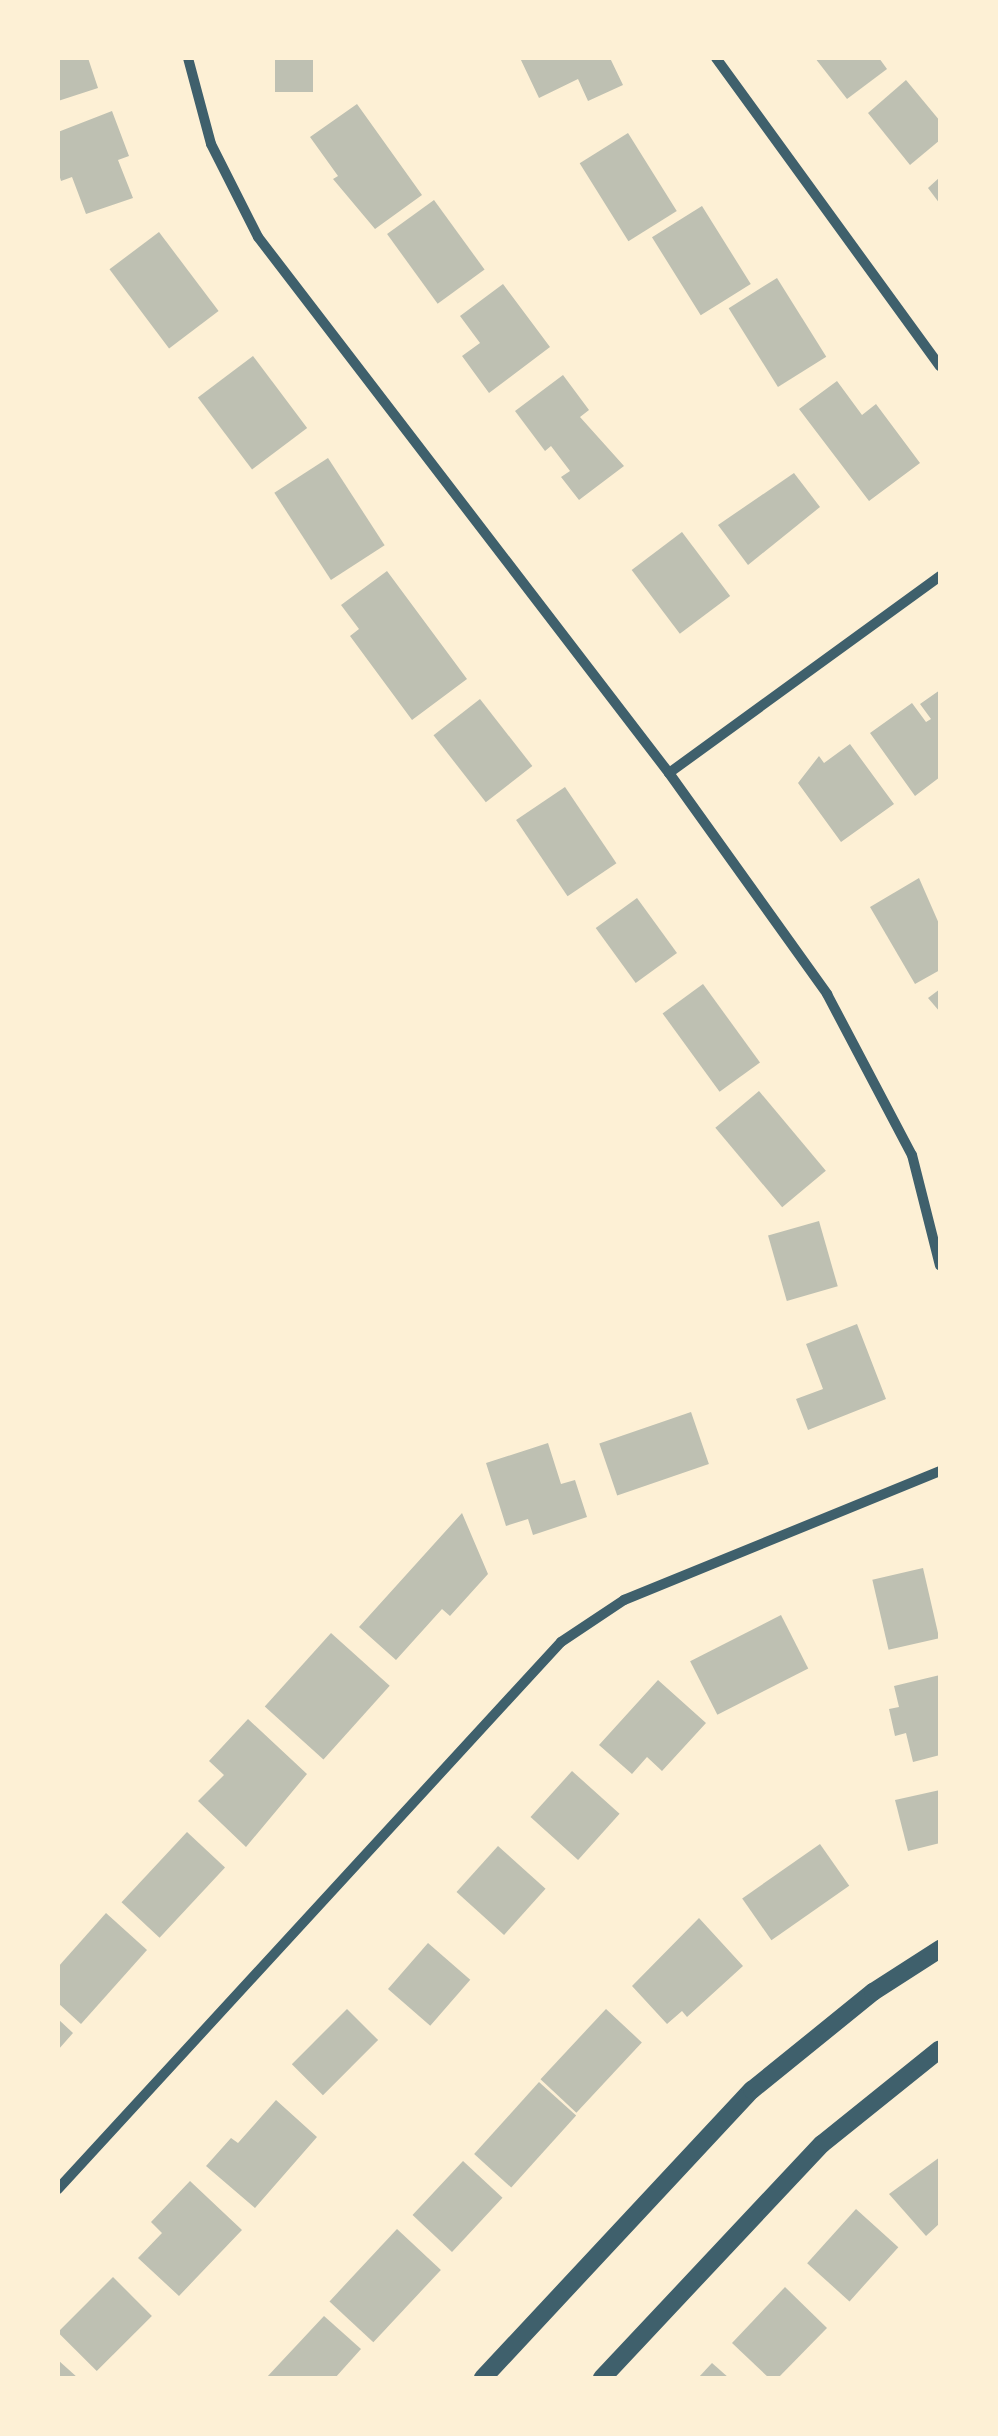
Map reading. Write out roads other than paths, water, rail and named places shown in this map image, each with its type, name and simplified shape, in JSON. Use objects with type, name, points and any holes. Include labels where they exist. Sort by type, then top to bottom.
[{"type":"street","points":[[188,58],[211,144],[258,237],[669,773],[827,994],[892,1112],[935,1216],[940,1266]]},
{"type":"street","points":[[716,58],[940,366]]},
{"type":"street","points":[[669,773],[940,576]]},
{"type":"street","points":[[58,2189],[561,1642],[624,1600],[940,1471]]},
{"type":"street","points":[[483,2378],[752,2090],[872,1992],[940,1949]]},
{"type":"street","points":[[602,2378],[822,2144],[940,2049]]}]
